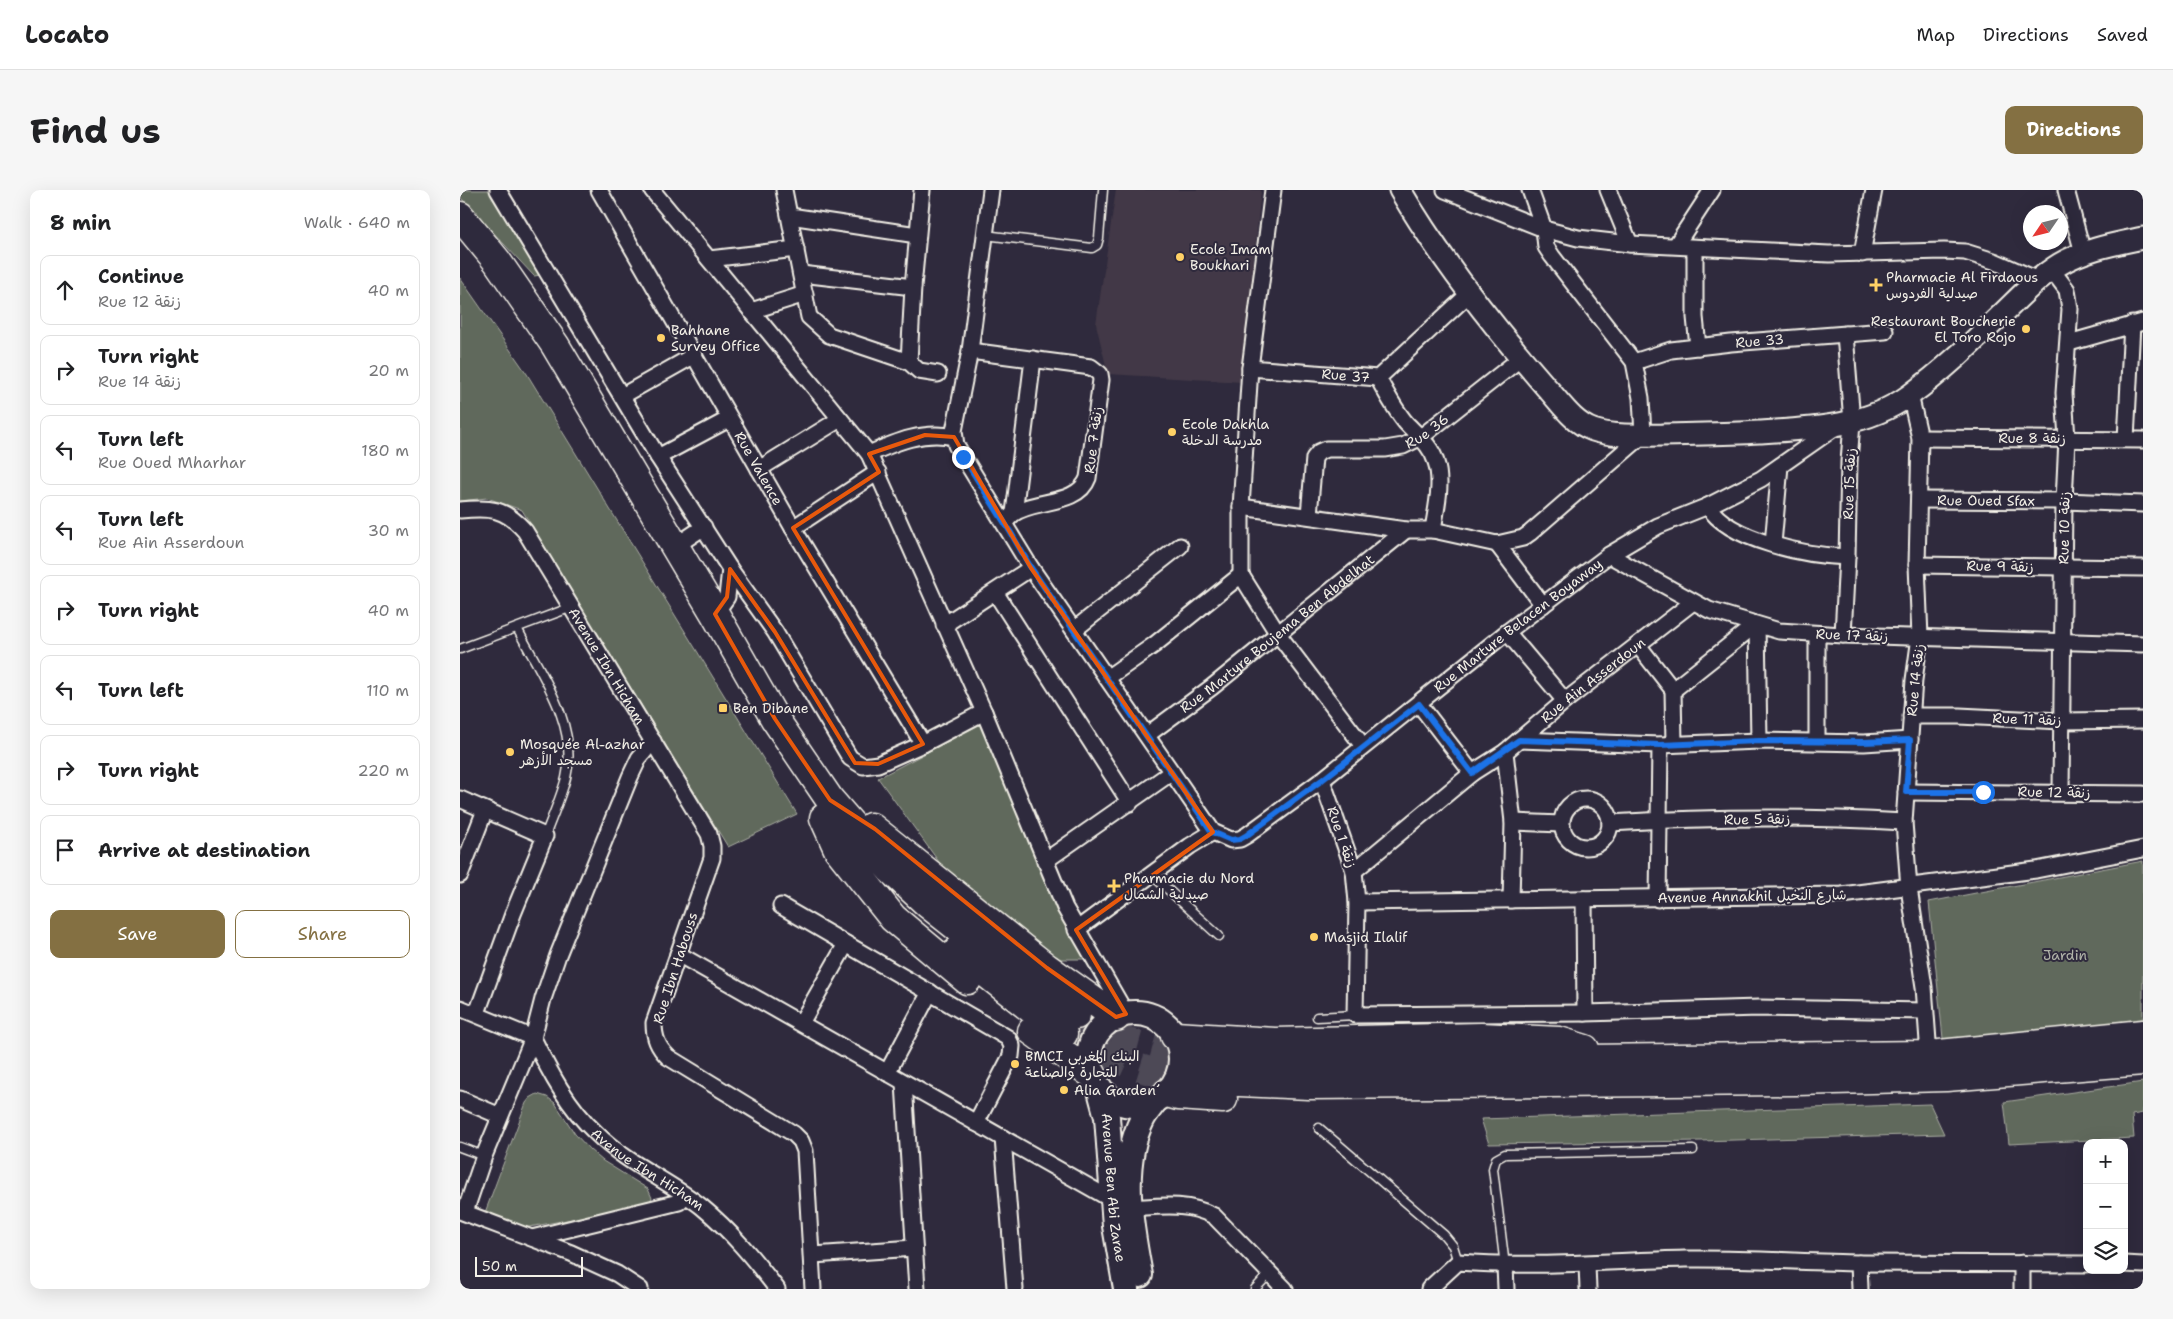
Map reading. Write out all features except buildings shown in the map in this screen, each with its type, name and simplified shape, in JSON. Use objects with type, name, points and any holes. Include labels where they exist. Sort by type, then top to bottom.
[{"type":"highway","points":[[460,216],[497,260],[529,305],[586,396],[715,614],[827,809],[838,849],[892,918],[993,1002],[1095,1081]]},
{"type":"highway","points":[[460,241],[506,299],[553,370],[762,729],[827,809],[878,880],[910,912],[1070,1024]]},
{"type":"highway","points":[[827,809],[875,829],[921,869],[1041,964],[1121,1016]]},
{"type":"highway","points":[[2143,1034],[1929,1055],[1613,1058],[1501,1062],[1245,1063],[1194,1070],[1309,1085],[1543,1082],[1630,1084],[1946,1076],[2143,1061]]},
{"type":"highway","points":[[1175,1036],[1275,1042],[1482,1037],[1559,1041],[1613,1058]]},
{"type":"highway","points":[[1161,1097],[1178,1096],[1321,1103],[1577,1096],[1630,1084]]},
{"type":"main road","points":[[1140,1014],[1154,1017],[1166,1025],[1175,1036],[1180,1051],[1181,1066],[1176,1081],[1161,1097],[1143,1105],[1118,1102],[1108,1096],[1095,1081],[1089,1061],[1093,1041],[1105,1024],[1121,1016],[1140,1014]]},
{"type":"main road","name":"Avenue Ben Abi Zarae","points":[[1095,1081],[1107,1117],[1122,1204],[1143,1289]]},
{"type":"main road","name":"Avenue Ben Abi Zarae","points":[[1126,1289],[1115,1226],[1130,1176],[1133,1146],[1142,1120],[1161,1097]]},
{"type":"street","points":[[498,190],[658,457],[730,569],[775,632],[850,758],[855,763],[871,766],[923,744],[984,712]]},
{"type":"street","name":"Rue Valence","points":[[599,190],[729,419],[923,744]]},
{"type":"street","points":[[652,190],[869,454],[984,712],[1045,861],[1076,930],[1101,968],[1121,1016]]},
{"type":"street","points":[[784,190],[809,317],[829,335],[909,362],[919,371],[938,374]]},
{"type":"street","points":[[909,362],[913,287],[922,190]]},
{"type":"street","points":[[991,190],[970,350],[954,437],[963,457],[1009,518],[1031,568],[1147,734],[1212,832],[1076,930]]},
{"type":"street","points":[[1274,190],[1250,368],[1241,507],[1241,575],[1278,634],[1363,746]]},
{"type":"street","points":[[1400,190],[1470,293],[1521,358],[1576,421],[1590,430],[1605,434],[1728,434],[1822,427],[1846,423],[1873,415],[1910,395],[1960,354],[2045,275],[2083,253],[2143,238]]},
{"type":"street","points":[[1445,190],[1544,228],[1578,238],[1630,244],[1829,254],[1965,252],[2045,275]]},
{"type":"street","points":[[1530,190],[1544,228],[1546,247],[1558,266],[1634,362],[1641,398],[1643,435]]},
{"type":"street","points":[[1608,190],[1630,244]]},
{"type":"street","points":[[1676,245],[1712,190]]},
{"type":"street","points":[[1862,254],[1874,190]]},
{"type":"street","points":[[2066,190],[2083,253]]},
{"type":"street","points":[[790,216],[917,235]]},
{"type":"street","points":[[1695,248],[1695,317],[1698,347]]},
{"type":"street","points":[[710,260],[796,249]]},
{"type":"street","points":[[801,274],[913,287]]},
{"type":"street","name":"Rue 10 زنقة","points":[[2045,275],[2067,290],[2070,309],[2064,394],[2067,438],[2064,500],[2061,792]]},
{"type":"street","name":"Rue 37","points":[[1250,368],[1378,378],[1470,293]]},
{"type":"street","points":[[751,311],[805,294]]},
{"type":"street","points":[[2069,343],[2137,323],[2126,439]]},
{"type":"street","name":"Rue 33","points":[[1634,362],[1671,350],[1885,332]]},
{"type":"street","name":"Rue 15 زنقة","points":[[1843,635],[1849,462],[1846,423],[1846,334]]},
{"type":"street","points":[[970,350],[1034,359],[1009,518]]},
{"type":"street","points":[[622,396],[693,356]]},
{"type":"street","name":"Rue 36","points":[[1309,515],[1314,458],[1319,452],[1326,449],[1385,449],[1403,446],[1421,437],[1521,358]]},
{"type":"street","name":"Rue 7 زنقة","points":[[1009,518],[1071,495],[1085,486],[1088,478],[1100,374],[1091,367],[1034,359]]},
{"type":"street","points":[[1378,378],[1395,408],[1407,424],[1432,449],[1437,464],[1439,484],[1434,530]]},
{"type":"street","name":"Rue 14 زنقة","points":[[1910,395],[1920,438],[1917,565],[1920,638],[1914,680],[1904,822],[1909,888],[1924,988],[1929,1055]]},
{"type":"street","points":[[658,457],[729,419]]},
{"type":"street","points":[[759,469],[840,420]]},
{"type":"street","name":"Rue Martyre Belacen Boyaway","points":[[1212,832],[1231,840],[1240,839],[1322,780],[1507,632],[1609,555],[1658,526],[1732,495],[1846,423]]},
{"type":"street","points":[[869,454],[905,440],[925,435],[937,434],[954,437]]},
{"type":"street","points":[[1241,507],[1406,530],[1434,530],[1497,544],[1523,538],[1530,533],[1643,435]]},
{"type":"street","name":"Rue 8 زنقة","points":[[1920,438],[2143,440]]},
{"type":"street","points":[[1774,544],[1780,466]]},
{"type":"street","points":[[793,528],[878,472]]},
{"type":"street","name":"Rue Oued Sfax","points":[[1920,500],[2064,500],[2143,504]]},
{"type":"street","points":[[1708,506],[1716,518],[1730,528],[1774,544],[1830,556],[1847,557]]},
{"type":"street","name":"Avenue Ibn Hicham","points":[[460,510],[493,508],[506,513],[516,521],[538,551],[653,741]]},
{"type":"street","points":[[674,547],[704,527]]},
{"type":"street","name":"Rue Martyre Boujema Ben Abdelhat","points":[[1147,734],[1212,687],[1406,530]]},
{"type":"street","points":[[1497,544],[1543,605]]},
{"type":"street","points":[[1074,630],[1180,546]]},
{"type":"street","name":"Rue 17 زنقة","points":[[1609,555],[1709,610],[1779,631],[1920,638],[2143,644]]},
{"type":"street","name":"Rue 9 زنقة","points":[[1917,565],[2143,568]]},
{"type":"street","points":[[944,625],[1031,568]]},
{"type":"street","points":[[715,614],[727,597],[730,569]]},
{"type":"street","points":[[1107,678],[1154,645],[1241,575]]},
{"type":"street","points":[[995,592],[1130,803]]},
{"type":"street","name":"Rue Ain Asserdoun","points":[[1354,871],[1472,773],[1505,752],[1565,701],[1693,602]]},
{"type":"street","points":[[1658,899],[1659,820],[1674,690],[1756,625]]},
{"type":"street","points":[[1756,625],[1759,741]]},
{"type":"street","points":[[1507,632],[1565,701]]},
{"type":"street","points":[[1817,634],[1817,741]]},
{"type":"street","points":[[1638,645],[1674,690]]},
{"type":"street","points":[[1419,704],[1472,773]]},
{"type":"street","name":"Rue 11 زنقة","points":[[1911,716],[1959,716],[2061,721],[2143,720]]},
{"type":"street","points":[[1519,740],[1667,745],[1759,741],[1864,742],[1910,740]]},
{"type":"street","points":[[640,1289],[617,1274],[532,1238],[462,1212],[533,1038],[543,999],[558,956],[630,777],[639,758],[653,741]]},
{"type":"street","name":"Rue Ibn Habouss","points":[[653,741],[709,834],[712,846],[712,858],[654,1023],[658,1045],[668,1057],[794,1134],[801,1141],[805,1151],[813,1255]]},
{"type":"street","points":[[1505,752],[1513,822],[1511,900]]},
{"type":"street","points":[[1045,861],[1172,772]]},
{"type":"street","name":"Rue 1 زنقة","points":[[1322,780],[1354,871],[1357,902],[1355,1015]]},
{"type":"street","name":"Rue 12 زنقة","points":[[1906,792],[2143,794]]},
{"type":"street","points":[[1586,799],[1593,800],[1605,809],[1610,823],[1605,838],[1600,843],[1586,848],[1578,846],[1566,838],[1562,824],[1562,816],[1571,804],[1586,799]]},
{"type":"street","points":[[460,800],[546,836],[513,914],[477,1013]]},
{"type":"street","points":[[460,875],[484,810]]},
{"type":"street","name":"Rue 5 زنقة","points":[[1610,823],[1659,820],[1825,817],[1904,822]]},
{"type":"street","points":[[1513,822],[1562,824]]},
{"type":"street","name":"Avenue Annakhil شارع النخيل","points":[[1357,902],[1842,895],[1909,888],[2036,870],[2143,849]]},
{"type":"street","points":[[1584,899],[1585,1013]]},
{"type":"street","points":[[781,906],[1004,1035],[1012,1046],[1011,1056],[976,1122]]},
{"type":"street","points":[[801,1023],[846,944]]},
{"type":"street","points":[[678,954],[1122,1204],[1176,1205],[1200,1209],[1214,1216],[1227,1227],[1285,1289]]},
{"type":"street","points":[[887,1073],[930,992]]},
{"type":"street","points":[[460,1008],[477,1013],[533,1038]]},
{"type":"street","points":[[1355,1015],[1585,1013],[1759,1008],[1925,1011]]},
{"type":"street","name":"Avenue Ibn Hicham","points":[[533,1038],[550,1073],[577,1114],[595,1133],[614,1150],[702,1207],[741,1244],[776,1289]]},
{"type":"street","points":[[904,1082],[917,1289]]},
{"type":"street","points":[[460,1099],[500,1116]]},
{"type":"street","points":[[1003,1138],[1015,1289]]},
{"type":"street","points":[[532,1238],[679,1202],[686,1196]]},
{"type":"street","points":[[813,1289],[813,1255],[914,1248]]},
{"type":"street","points":[[1429,1289],[1458,1262],[1505,1266],[1684,1259],[1758,1259],[1859,1263],[2083,1264]]},
{"type":"street","points":[[1859,1263],[1860,1289]]},
{"type":"street","points":[[2022,1263],[2022,1289]]},
{"type":"street","points":[[1587,1264],[1588,1289]]},
{"type":"street","points":[[2128,1264],[2143,1265]]},
{"type":"street","points":[[1505,1266],[1506,1289]]},
{"type":"lane","points":[[985,235],[1092,248],[1097,245],[1099,238],[1103,190]]},
{"type":"lane","points":[[460,649],[572,607]]},
{"type":"lane","points":[[517,628],[556,703],[567,736],[566,777],[546,836]]},
{"type":"lane","points":[[1152,875],[1219,936]]},
{"type":"lane","points":[[1317,1016],[1355,1015]]},
{"type":"lane","points":[[1319,1128],[1444,1234],[1453,1246],[1458,1262]]},
{"type":"lane","points":[[460,1147],[484,1156]]},
{"type":"lane","points":[[1505,1266],[1493,1169],[1496,1159],[1505,1154],[1693,1150]]},
{"type":"lane","points":[[1255,1289],[1270,1273]]},
{"type":"highlighted area","points":[[925,435],[954,437],[1031,568],[1213,832],[1076,930],[1126,1014],[1116,1017],[1047,968],[875,829],[830,800],[775,719],[715,614],[727,597],[730,569],[775,632],[855,763],[878,764],[923,744],[793,528],[879,472],[869,454]]},
{"type":"shaded area","name":"Ecole Imam Boukhari","points":[[1116,190],[1261,190],[1242,382],[1108,374],[1096,324]]},
{"type":"green space","points":[[460,190],[489,190],[541,275],[534,276],[460,197]]},
{"type":"green space","points":[[460,278],[527,374],[797,814],[728,847],[522,510],[487,498],[460,501]]},
{"type":"green space","points":[[985,722],[1089,959],[1060,959],[960,891],[878,778]]},
{"type":"green space","name":"Jardin","points":[[2143,861],[2143,1024],[1944,1048],[1929,902]]},
{"type":"green space","points":[[2143,1082],[2143,1113],[2132,1115],[2134,1138],[2009,1144],[2004,1102]]},
{"type":"green space","points":[[537,1094],[547,1097],[555,1103],[575,1134],[590,1150],[603,1161],[648,1189],[652,1198],[647,1205],[524,1228],[483,1218],[526,1103]]},
{"type":"green space","points":[[1930,1104],[1944,1134],[1700,1141],[1489,1144],[1481,1119]]},
{"type":"tunnel","points":[[1076,1015],[1105,1034],[1118,1039],[1194,1060]]},
{"type":"tunnel","points":[[1063,1034],[1128,1064],[1150,1071],[1195,1080]]},
{"type":"place","name":"Ecole Imam Boukhari","points":[[1180,257]]},
{"type":"place","name":"Pharmacie Al Firdaous صيدلية الفردوس","points":[[1876,285]]},
{"type":"place","name":"Restaurant Boucherie El Toro Rojo","points":[[2026,329]]},
{"type":"place","name":"Bahhane Survey Office","points":[[661,338]]},
{"type":"place","name":"Ecole Dakhla مدرسة الدخلة","points":[[1172,432]]},
{"type":"place","name":"Ben Dibane","points":[[723,708]]},
{"type":"place","name":"Mosquée Al-azhar مسجد الأزهر","points":[[510,752]]},
{"type":"place","name":"Pharmacie du Nord صيدلية الشمال","points":[[1114,886]]},
{"type":"place","name":"Masjid Ilalif","points":[[1314,937]]},
{"type":"place","name":"BMCI البنك المغربي للتجارة والصناعة","points":[[1015,1064]]},
{"type":"place","name":"Alia Garden´","points":[[1064,1090]]},
{"type":"route","points":[[963,457],[1031,568],[1147,734],[1185,793],[1212,832],[1224,838],[1231,840],[1240,839],[1247,835],[1322,780],[1419,704],[1472,773],[1505,752],[1519,740],[1660,745],[1759,741],[1864,742],[1910,740],[1906,792],[1983,792]]}]
